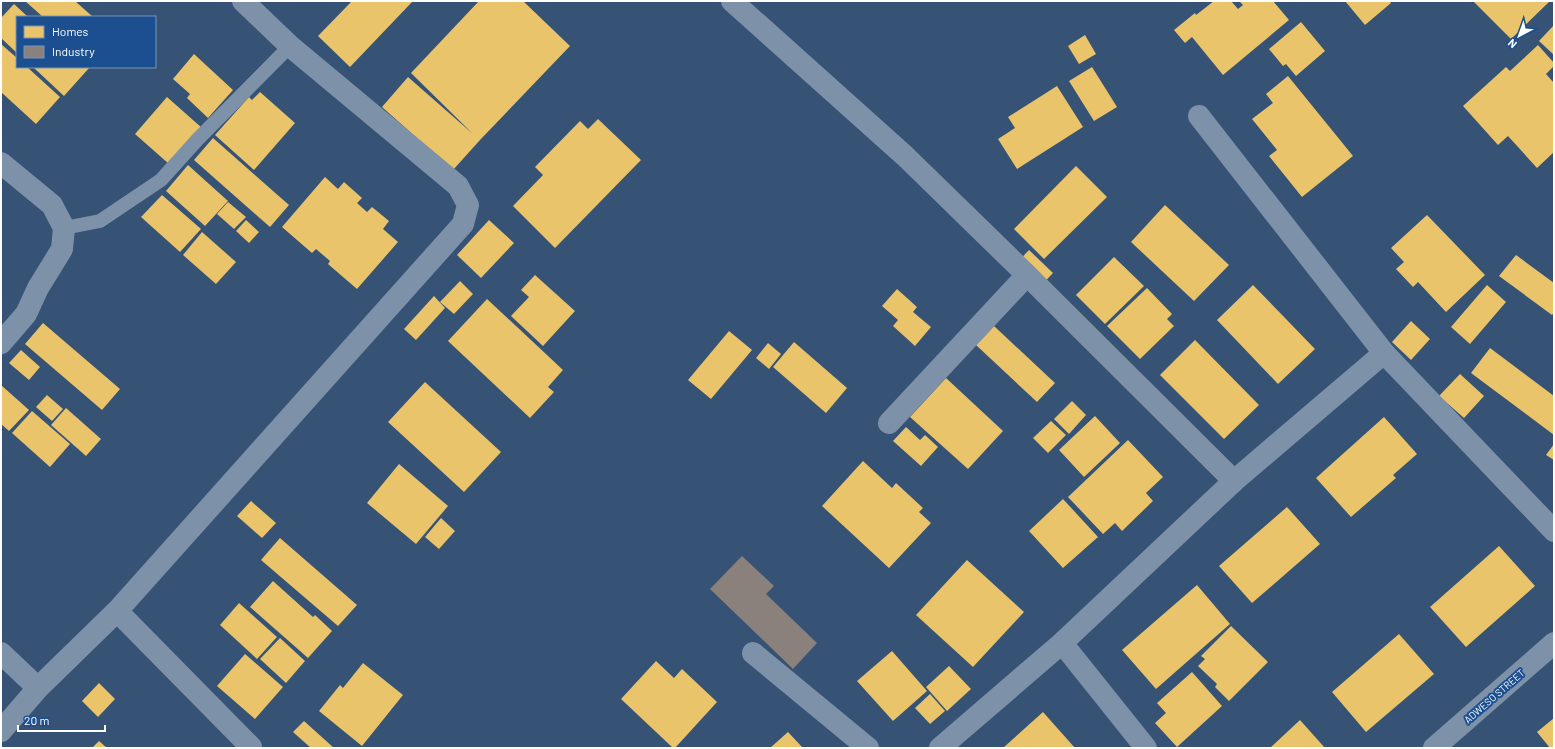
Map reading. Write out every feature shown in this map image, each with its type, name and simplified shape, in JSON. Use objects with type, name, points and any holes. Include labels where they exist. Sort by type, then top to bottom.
[{"type":"street","points":[[1,731],[38,688],[117,611],[463,224],[468,205],[458,186],[290,46],[243,1]]},
{"type":"street","points":[[732,1],[905,156],[1234,481]]},
{"type":"street","points":[[1199,116],[1384,353],[1554,531]]},
{"type":"street","points":[[1,163],[52,205],[64,228],[62,249],[38,288],[26,314],[1,343]]},
{"type":"street","points":[[889,423],[1027,275]]},
{"type":"street","points":[[940,748],[1062,643],[1234,481],[1384,353]]},
{"type":"street","points":[[117,611],[251,747]]},
{"type":"street","points":[[1062,643],[1146,748]]},
{"type":"street","name":"ADWESO STREET","points":[[1434,748],[1554,643]]},
{"type":"street","points":[[1,653],[38,688]]},
{"type":"street","points":[[753,653],[868,748]]},
{"type":"lane","points":[[64,228],[100,221],[161,180],[197,140],[290,46]]},
{"type":"building: Homes","points":[[25,1],[75,1],[92,16],[42,16]]},
{"type":"building: Homes","points":[[352,1],[413,1],[350,67],[318,36]]},
{"type":"building: Homes","points":[[479,1],[523,1],[570,46],[453,170],[382,107],[408,77],[473,134],[411,73]]},
{"type":"building: Homes","points":[[1214,1],[1231,1],[1238,9],[1243,5],[1239,1],[1273,1],[1289,20],[1223,75],[1192,37],[1185,43],[1174,30],[1195,13],[1196,15]]},
{"type":"building: Homes","points":[[1345,1],[1390,1],[1391,3],[1365,25]]},
{"type":"building: Homes","points":[[1473,1],[1550,1],[1511,39]]},
{"type":"building: Homes","points":[[14,4],[27,16],[16,16],[16,52],[1,38],[1,18]]},
{"type":"building: Homes","points":[[1301,22],[1325,51],[1296,76],[1286,64],[1283,66],[1269,49]]},
{"type":"building: Homes","points":[[1554,25],[1554,55],[1539,41]]},
{"type":"building: Homes","points":[[1085,35],[1096,54],[1079,64],[1068,46]]},
{"type":"building: Homes","points":[[1,44],[16,57],[16,68],[28,68],[60,97],[36,124],[1,92]]},
{"type":"building: Homes","points":[[1538,45],[1554,63],[1554,66],[1546,74],[1554,83],[1554,152],[1537,168],[1508,136],[1498,145],[1463,106],[1506,67],[1510,71]]},
{"type":"building: Homes","points":[[194,54],[233,90],[208,118],[187,98],[190,94],[173,79]]},
{"type":"building: Homes","points":[[1092,67],[1117,107],[1094,121],[1069,81]]},
{"type":"building: Homes","points":[[34,68],[89,68],[64,96]]},
{"type":"building: Homes","points":[[1288,76],[1353,156],[1302,197],[1269,156],[1277,150],[1252,119],[1273,103],[1266,94]]},
{"type":"building: Homes","points":[[1057,86],[1083,127],[1017,169],[998,139],[1015,128],[1008,117]]},
{"type":"building: Homes","points":[[260,92],[295,123],[254,170],[215,135],[249,97],[252,100]]},
{"type":"building: Homes","points":[[167,97],[202,128],[169,164],[135,134]]},
{"type":"building: Homes","points":[[598,119],[641,160],[555,248],[513,206],[543,175],[535,167],[580,121],[588,129]]},
{"type":"building: Homes","points":[[213,138],[289,205],[270,227],[194,160]]},
{"type":"building: Homes","points":[[188,165],[228,201],[205,226],[166,191]]},
{"type":"building: Homes","points":[[1076,166],[1107,197],[1044,259],[1014,229]]},
{"type":"building: Homes","points":[[325,177],[338,189],[344,182],[362,198],[357,203],[367,212],[372,207],[389,221],[383,229],[398,242],[357,289],[328,264],[330,261],[316,249],[312,253],[282,227]]},
{"type":"building: Homes","points":[[162,195],[201,229],[180,252],[141,217]]},
{"type":"building: Homes","points":[[228,202],[246,217],[234,229],[217,214]]},
{"type":"building: Homes","points":[[1165,205],[1229,265],[1194,301],[1131,242]]},
{"type":"building: Homes","points":[[1427,215],[1485,275],[1446,312],[1418,282],[1413,287],[1396,269],[1404,262],[1391,248]]},
{"type":"building: Homes","points":[[246,220],[259,232],[249,243],[236,231]]},
{"type":"building: Homes","points":[[489,220],[514,243],[481,278],[457,255]]},
{"type":"building: Homes","points":[[202,232],[236,262],[216,284],[183,255]]},
{"type":"building: Homes","points":[[1029,250],[1053,273],[1034,293],[1010,270]]},
{"type":"building: Homes","points":[[1516,255],[1554,283],[1554,312],[1552,315],[1499,276]]},
{"type":"building: Homes","points":[[1114,257],[1144,286],[1105,324],[1076,295]]},
{"type":"building: Homes","points":[[535,275],[575,311],[543,346],[511,316],[529,297],[521,290]]},
{"type":"building: Homes","points":[[460,281],[473,294],[454,314],[440,302]]},
{"type":"building: Homes","points":[[1253,285],[1315,349],[1278,384],[1217,320]]},
{"type":"building: Homes","points":[[1487,285],[1506,302],[1470,344],[1451,327]]},
{"type":"building: Homes","points":[[1147,288],[1172,314],[1167,319],[1174,326],[1140,359],[1107,326]]},
{"type":"building: Homes","points":[[897,289],[917,307],[913,312],[931,327],[915,346],[893,326],[898,320],[882,306]]},
{"type":"building: Homes","points":[[434,296],[445,308],[416,340],[404,329]]},
{"type":"building: Homes","points":[[487,299],[563,370],[548,387],[554,392],[530,418],[448,341]]},
{"type":"building: Homes","points":[[1411,321],[1430,339],[1411,360],[1392,342]]},
{"type":"building: Homes","points":[[43,323],[120,389],[102,410],[25,344]]},
{"type":"building: Homes","points":[[994,326],[1055,383],[1037,402],[976,345]]},
{"type":"building: Homes","points":[[729,331],[752,350],[711,399],[688,380]]},
{"type":"building: Homes","points":[[1195,340],[1259,405],[1224,439],[1160,375]]},
{"type":"building: Homes","points":[[794,342],[847,388],[826,413],[773,367]]},
{"type":"building: Homes","points":[[768,343],[781,354],[769,369],[756,358]]},
{"type":"building: Homes","points":[[1490,348],[1554,396],[1554,435],[1471,373]]},
{"type":"building: Homes","points":[[21,350],[40,367],[29,380],[9,363]]},
{"type":"building: Homes","points":[[1460,374],[1484,396],[1464,418],[1439,396]]},
{"type":"building: Homes","points":[[946,378],[1003,431],[968,469],[910,417]]},
{"type":"building: Homes","points":[[425,382],[501,452],[464,492],[388,422]]},
{"type":"building: Homes","points":[[1,385],[29,410],[9,431],[1,424]]},
{"type":"building: Homes","points":[[47,395],[63,409],[52,421],[36,407]]},
{"type":"building: Homes","points":[[1072,401],[1086,415],[1069,434],[1054,419]]},
{"type":"building: Homes","points":[[66,408],[101,439],[86,456],[51,425]]},
{"type":"building: Homes","points":[[32,411],[70,444],[50,467],[12,433]]},
{"type":"building: Homes","points":[[1095,416],[1120,443],[1084,477],[1059,450]]},
{"type":"building: Homes","points":[[1384,417],[1417,454],[1393,475],[1396,478],[1351,517],[1316,478]]},
{"type":"building: Homes","points":[[1051,421],[1066,435],[1048,453],[1033,438]]},
{"type":"building: Homes","points":[[906,427],[920,440],[925,435],[938,447],[921,466],[893,441]]},
{"type":"building: Homes","points":[[1128,440],[1163,477],[1146,493],[1153,501],[1122,531],[1115,523],[1103,534],[1068,497]]},
{"type":"building: Homes","points":[[1554,444],[1554,460],[1546,455]]},
{"type":"building: Homes","points":[[863,461],[892,488],[896,483],[923,508],[919,512],[931,523],[889,568],[822,506]]},
{"type":"building: Homes","points":[[399,464],[448,506],[416,544],[367,503]]},
{"type":"building: Homes","points":[[1063,499],[1098,537],[1063,568],[1029,531]]},
{"type":"building: Homes","points":[[251,501],[276,523],[262,538],[237,516]]},
{"type":"building: Homes","points":[[1287,507],[1320,544],[1252,603],[1219,566]]},
{"type":"building: Homes","points":[[441,518],[455,531],[439,549],[425,537]]},
{"type":"building: Homes","points":[[280,538],[357,605],[338,626],[261,560]]},
{"type":"building: Homes","points":[[1499,546],[1535,586],[1466,647],[1430,607]]},
{"type":"building: Homes","points":[[967,560],[1024,612],[973,667],[916,615]]},
{"type":"building: Homes","points":[[273,581],[313,617],[315,615],[332,631],[308,658],[250,607]]},
{"type":"building: Homes","points":[[1197,585],[1230,624],[1156,689],[1122,650]]},
{"type":"building: Homes","points":[[239,603],[277,637],[257,659],[220,625]]},
{"type":"building: Homes","points":[[1231,626],[1268,662],[1229,701],[1215,687],[1217,684],[1198,666],[1205,659],[1201,656]]},
{"type":"building: Homes","points":[[1399,634],[1434,674],[1366,732],[1332,692]]},
{"type":"building: Homes","points":[[280,638],[305,661],[286,683],[260,659]]},
{"type":"building: Homes","points":[[892,651],[927,691],[893,721],[857,681]]},
{"type":"building: Homes","points":[[245,654],[283,687],[255,719],[217,686]]},
{"type":"building: Homes","points":[[656,661],[674,678],[682,669],[717,702],[675,748],[673,748],[621,699]]},
{"type":"building: Homes","points":[[363,663],[403,695],[362,746],[319,711],[340,685],[343,688]]},
{"type":"building: Homes","points":[[949,666],[971,689],[947,711],[926,687]]},
{"type":"building: Homes","points":[[1192,672],[1222,706],[1177,747],[1155,723],[1166,713],[1157,703]]},
{"type":"building: Homes","points":[[99,683],[115,699],[98,717],[82,701]]},
{"type":"building: Homes","points":[[930,694],[945,711],[930,724],[915,708]]},
{"type":"building: Homes","points":[[1043,712],[1075,748],[1003,748]]},
{"type":"building: Homes","points":[[1554,718],[1554,748],[1550,748],[1537,732]]},
{"type":"building: Homes","points":[[1300,720],[1325,748],[1270,748]]},
{"type":"building: Homes","points":[[304,721],[334,748],[311,748],[293,732]]},
{"type":"building: Homes","points":[[788,732],[803,748],[770,748]]},
{"type":"building: Homes","points":[[99,741],[107,748],[92,748]]},
{"type":"building: Industry","points":[[742,556],[774,586],[766,594],[817,643],[793,669],[710,589]]}]
